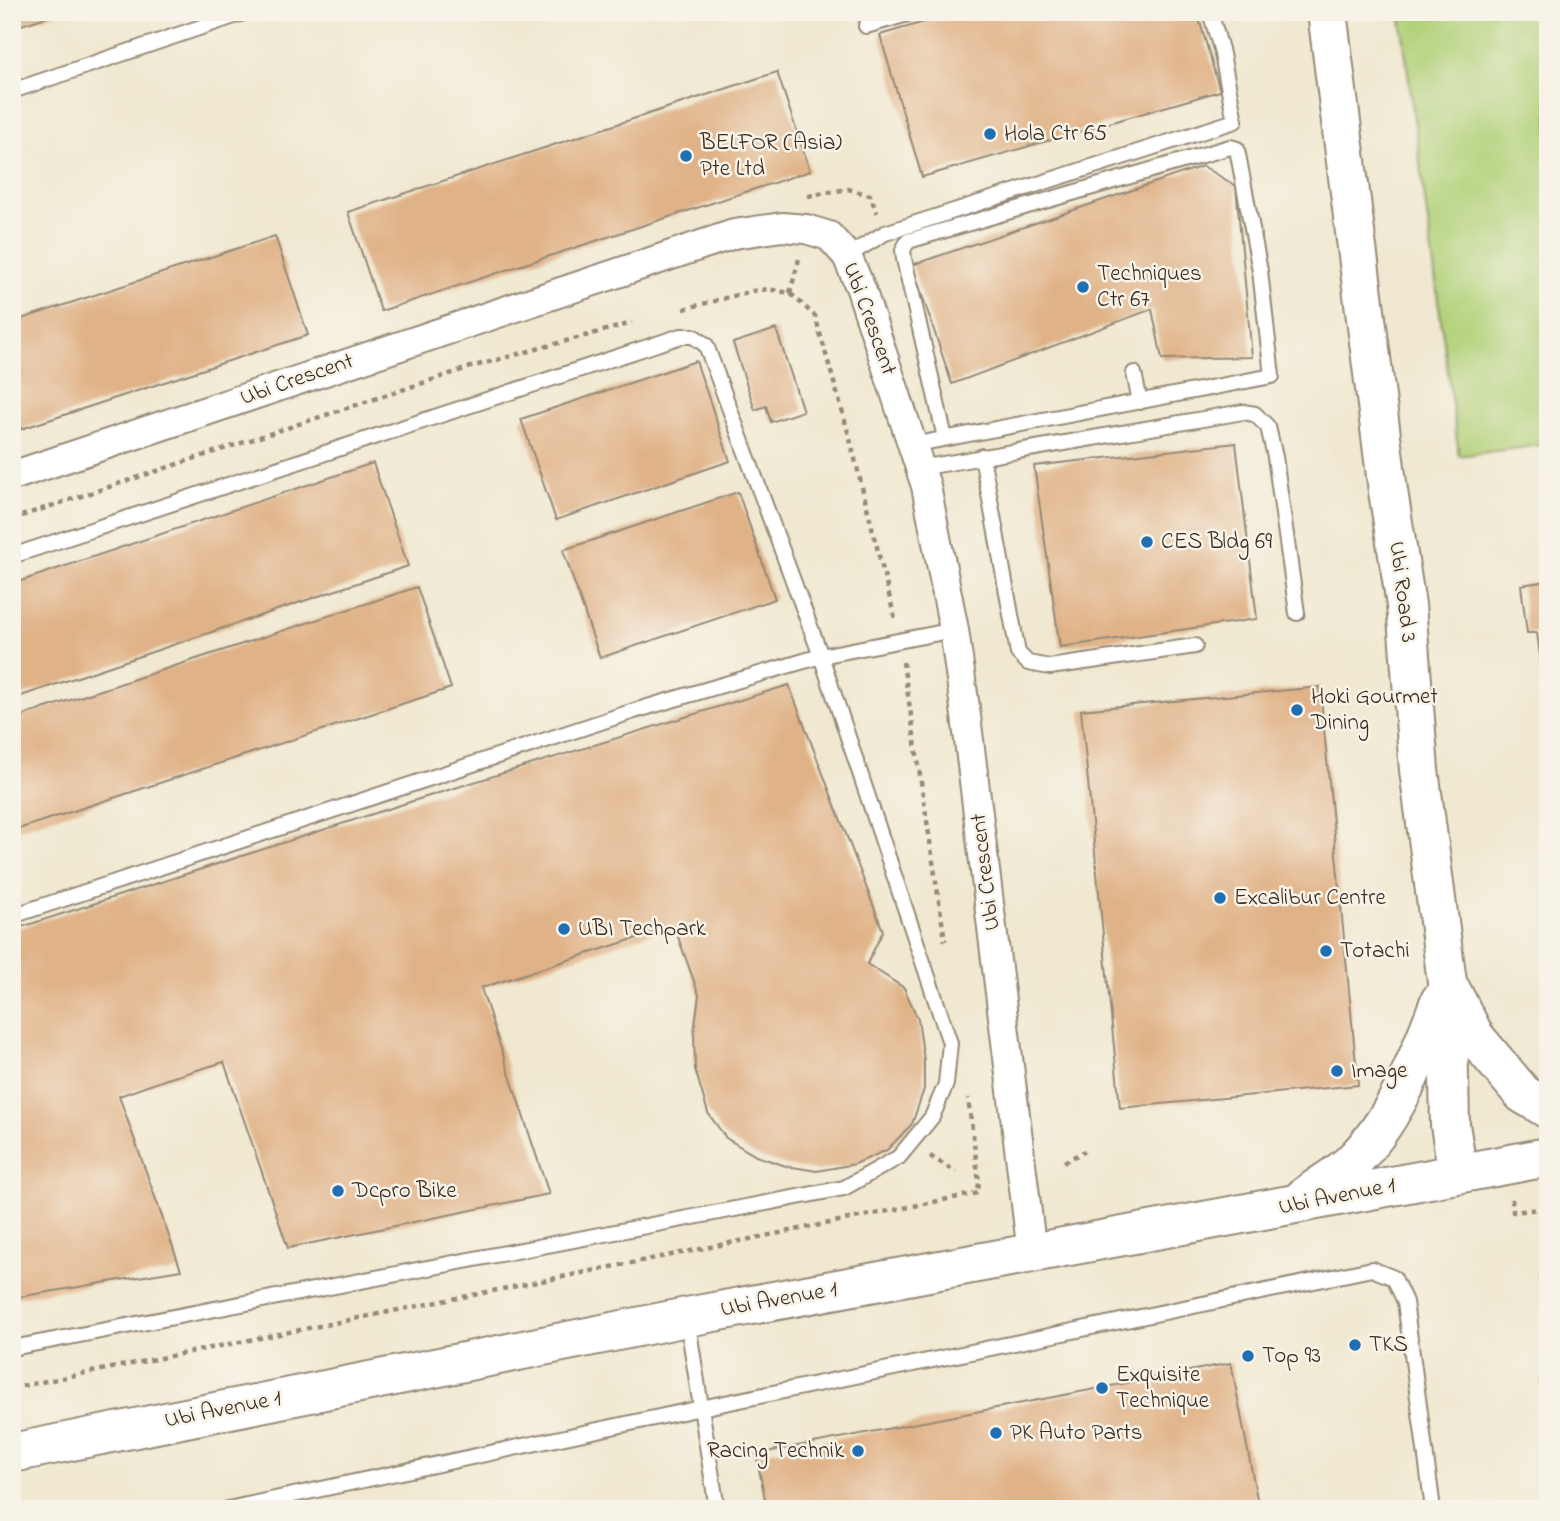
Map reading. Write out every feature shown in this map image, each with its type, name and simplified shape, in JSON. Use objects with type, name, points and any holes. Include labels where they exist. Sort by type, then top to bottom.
[{"type":"street","name":"Ubi Road 3","points":[[1327,12],[1388,491],[1406,605],[1419,770],[1447,982],[1450,1125],[1458,1174]]},
{"type":"street","name":"Ubi Crescent","points":[[12,476],[734,234],[782,227],[806,229],[829,236],[847,256],[861,289],[926,486],[954,630],[1032,1254]]},
{"type":"street","points":[[1447,982],[1475,1037],[1522,1094],[1548,1109]]},
{"type":"street","points":[[1294,1204],[1349,1164],[1386,1122],[1421,1051],[1447,982]]},
{"type":"street","name":"Ubi Avenue 1","points":[[12,1453],[687,1317],[1548,1157]]},
{"type":"lane","points":[[12,91],[246,12]]},
{"type":"lane","points":[[866,26],[914,12]]},
{"type":"lane","points":[[847,256],[885,233],[1235,121],[1221,49],[1210,12]]},
{"type":"lane","points":[[916,457],[945,438],[1272,376],[1260,271],[1237,149],[1230,147],[908,241],[903,250],[904,259],[945,438]]},
{"type":"lane","points":[[12,556],[681,336],[693,336],[706,345],[821,656],[950,1042],[946,1084],[932,1117],[899,1157],[844,1188],[12,1348]]},
{"type":"lane","points":[[1134,373],[1140,402]]},
{"type":"lane","points":[[916,457],[982,456],[1243,412],[1255,414],[1268,428],[1275,457],[1297,612]]},
{"type":"lane","points":[[982,456],[1018,653],[1028,663],[1050,667],[1195,646]]},
{"type":"lane","points":[[12,916],[621,716],[821,656],[954,630]]},
{"type":"lane","points":[[228,1509],[1372,1269],[1394,1278],[1405,1302],[1433,1509]]},
{"type":"lane","points":[[687,1317],[717,1509]]},
{"type":"path","points":[[797,197],[849,189],[870,195],[885,233]]},
{"type":"path","points":[[672,312],[752,290],[768,289],[790,293],[815,316],[849,435],[900,641],[945,944]]},
{"type":"path","points":[[12,519],[471,367],[645,320]]},
{"type":"path","points":[[12,1388],[978,1193],[979,1182],[968,1096]]},
{"type":"path","points":[[1065,1162],[1085,1152]]},
{"type":"path","points":[[1514,1212],[1548,1208]]},
{"type":"green space","points":[[1400,12],[1548,12],[1548,444],[1459,456]]},
{"type":"building","points":[[12,12],[59,12],[59,13],[12,28]]},
{"type":"building","name":"Hola Ctr 65","points":[[958,12],[1197,12],[1220,91],[922,177],[880,35]]},
{"type":"building","points":[[777,72],[810,171],[381,311],[348,212]]},
{"type":"building","name":"Techniques Ctr 67","points":[[1203,166],[1236,186],[1252,357],[1162,359],[1152,309],[952,384],[912,265]]},
{"type":"building","points":[[275,236],[308,335],[12,432],[12,322]]},
{"type":"building","points":[[776,329],[803,411],[771,422],[766,406],[755,410],[733,343]]},
{"type":"building","points":[[696,361],[730,461],[556,520],[521,419]]},
{"type":"building","name":"CES Bldg 69","points":[[1236,443],[1257,619],[1060,647],[1034,466]]},
{"type":"building","points":[[373,463],[408,566],[12,699],[12,584]]},
{"type":"building","points":[[738,492],[775,599],[600,658],[563,550]]},
{"type":"building","points":[[1548,581],[1546,696],[1537,633],[1527,633],[1521,585]]},
{"type":"building","points":[[417,587],[451,688],[12,831],[12,719]]},
{"type":"building","points":[[789,685],[883,931],[867,964],[904,988],[918,1019],[924,1060],[924,1089],[912,1124],[887,1150],[855,1164],[817,1171],[786,1166],[756,1156],[726,1138],[708,1113],[695,1069],[694,1032],[699,995],[674,926],[481,988],[549,1194],[288,1248],[224,1062],[119,1096],[181,1270],[12,1298],[12,930],[416,800]]},
{"type":"building","name":"Excalibur Centre","points":[[1320,687],[1358,1085],[1120,1108],[1081,710]]},
{"type":"building","points":[[1548,1275],[1548,1315],[1546,1315],[1540,1276]]},
{"type":"building","points":[[1231,1363],[1259,1509],[767,1509],[756,1454]]},
{"type":"building","points":[[1548,1379],[1548,1419],[1546,1419],[1541,1380]]},
{"type":"place","name":"Hola Ctr 65","points":[[990,134]]},
{"type":"place","name":"BELFOR (Asia) Pte Ltd","points":[[686,156]]},
{"type":"place","name":"Techniques Ctr 67","points":[[1083,287]]},
{"type":"place","name":"CES Bldg 69","points":[[1147,542]]},
{"type":"place","name":"Hoki Gourmet Dining","points":[[1297,710]]},
{"type":"place","name":"Excalibur Centre","points":[[1220,898]]},
{"type":"place","name":"UBI Techpark","points":[[564,929]]},
{"type":"place","name":"Totachi","points":[[1326,951]]},
{"type":"place","name":"Image","points":[[1337,1071]]},
{"type":"place","name":"Dcpro Bike","points":[[338,1191]]},
{"type":"place","name":"TKS","points":[[1355,1345]]},
{"type":"place","name":"Top 93","points":[[1248,1356]]},
{"type":"place","name":"Exquisite Technique","points":[[1102,1388]]},
{"type":"place","name":"PK Auto Parts","points":[[996,1433]]},
{"type":"place","name":"Racing Technik","points":[[858,1451]]}]
